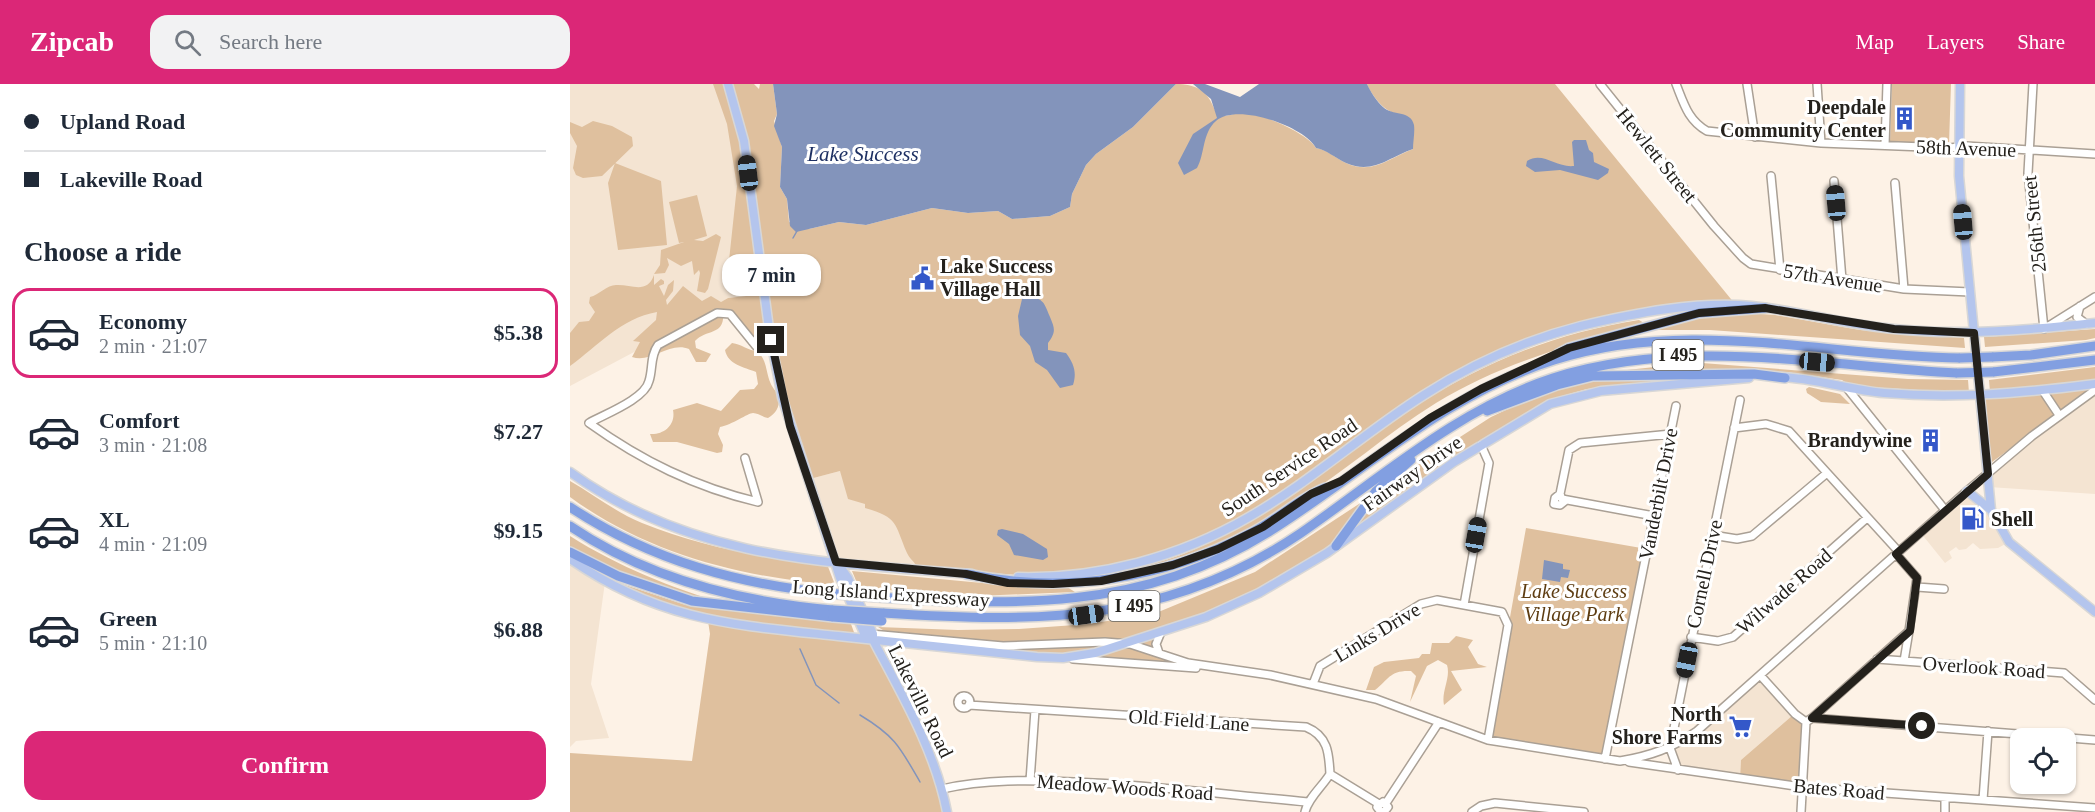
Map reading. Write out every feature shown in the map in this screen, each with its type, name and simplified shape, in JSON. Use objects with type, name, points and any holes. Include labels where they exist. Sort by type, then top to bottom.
[{"type":"highway","points":[[1535,366],[1569,348],[1692,315],[1765,308]]},
{"type":"highway","name":"Long Island Expressway","points":[[570,507],[634,544],[688,566],[764,585],[863,596],[1027,603],[1085,598],[1132,589],[1188,572],[1242,548],[1455,403],[1535,366],[1612,345],[1688,338],[1728,339],[1960,358],[2031,355],[2095,346]]},
{"type":"highway","name":"Long Island Expressway","points":[[570,526],[626,558],[698,586],[755,600],[833,613],[883,617],[1008,619],[1086,615],[1144,604],[1236,571],[1287,542],[1462,420],[1497,401],[1552,379],[1609,364],[1666,356],[1736,355],[1957,373],[1994,372],[2095,360]]},
{"type":"highway","points":[[1462,420],[1551,387],[1593,376],[1754,374],[1785,378]]},
{"type":"highway","points":[[1336,546],[1379,488],[1430,441]]},
{"type":"highway","points":[[966,574],[1008,583],[1065,584],[1107,580],[1150,571],[1196,557],[1236,541],[1263,527],[1311,494],[1341,481]]},
{"type":"highway","points":[[570,552],[618,576],[681,598],[718,606],[833,613]]},
{"type":"main road","name":"Lakeville Road","points":[[728,84],[744,141],[771,344],[790,426],[840,578],[925,742],[942,789],[946,812]]},
{"type":"main road","points":[[1960,84],[1958,147],[1991,510]]},
{"type":"main road","name":"South Service Road","points":[[570,472],[628,508],[695,536],[762,553],[966,574],[1024,577],[1073,575],[1121,567],[1177,550],[1231,527],[1264,508],[1424,395],[1500,354],[1555,334],[1602,322],[1698,306],[1737,305],[1883,328],[1974,333],[2091,324]]},
{"type":"main road","name":"Fairway Drive","points":[[570,559],[619,589],[686,615],[751,628],[870,636],[1063,658],[1090,654],[1161,632],[1215,613],[1259,593],[1336,546],[1481,445],[1550,404],[1582,394],[1736,379],[1785,378],[1847,388],[1914,395],[1981,396],[2095,384]]},
{"type":"main road","points":[[1967,491],[1991,510],[2011,544],[2095,612]]},
{"type":"street","name":"Hewlett Street","points":[[1600,84],[1714,226]]},
{"type":"street","name":"58th Avenue","points":[[1676,84],[1687,114],[1707,131],[1821,143],[2028,149],[2095,154]]},
{"type":"street","points":[[1748,84],[1755,137]]},
{"type":"street","points":[[1817,84],[1821,143]]},
{"type":"street","points":[[1885,145],[1887,84]]},
{"type":"street","name":"256th Street","points":[[2033,84],[2028,173],[2044,329]]},
{"type":"street","points":[[1771,176],[1780,270]]},
{"type":"street","points":[[1834,181],[1842,280]]},
{"type":"street","points":[[1895,183],[1904,289]]},
{"type":"street","name":"57th Avenue","points":[[1714,226],[1751,264],[1904,289],[1970,292]]},
{"type":"street","points":[[2044,329],[2095,297]]},
{"type":"street","points":[[2080,306],[2077,317],[2091,324]]},
{"type":"street","points":[[745,458],[758,502],[714,490],[668,472],[628,450],[589,423],[645,391],[650,380],[654,352],[658,345],[717,313],[726,312],[760,347],[771,344]]},
{"type":"street","points":[[1847,388],[1945,510]]},
{"type":"street","points":[[1620,761],[1670,748],[1697,731],[1967,491],[2059,415],[2095,390]]},
{"type":"street","points":[[2043,391],[2059,415]]},
{"type":"street","name":"Cornell Drive","points":[[1670,748],[1740,400]]},
{"type":"street","name":"Vanderbilt Drive","points":[[1605,759],[1676,406]]},
{"type":"street","points":[[1734,428],[1766,424],[1781,427],[1798,439],[1915,575],[1917,587],[1944,590]]},
{"type":"street","points":[[1654,516],[1563,498],[1569,450],[1576,444],[1671,434]]},
{"type":"street","points":[[1464,604],[1489,463],[1481,445]]},
{"type":"street","points":[[1712,535],[1737,539],[1752,536],[1827,472]]},
{"type":"street","name":"Wilwade Road","points":[[1691,637],[1718,641],[1733,637],[1868,518]]},
{"type":"street","name":"Overlook Road","points":[[1904,661],[1917,587]]},
{"type":"street","name":"Links Drive","points":[[1313,684],[1320,666],[1421,604],[1437,600],[1502,612],[1508,621],[1488,740]]},
{"type":"street","points":[[1801,812],[1809,720],[1910,631]]},
{"type":"street","points":[[1159,653],[1156,644],[1161,632]]},
{"type":"street","points":[[870,636],[1004,646],[1125,643],[1188,663],[1223,668]]},
{"type":"street","points":[[1063,658],[1223,668]]},
{"type":"street","name":"Overlook Road","points":[[1877,659],[2064,673],[2095,700]]},
{"type":"street","name":"Bates Road","points":[[1223,668],[1313,684],[1376,699],[1488,740],[1802,787],[2092,810]]},
{"type":"street","points":[[1760,675],[1795,714],[1809,720],[2095,740]]},
{"type":"street","name":"Old Field Lane","points":[[969,705],[1303,726],[1318,733],[1324,741],[1330,774]]},
{"type":"street","points":[[1030,781],[1035,710]]},
{"type":"street","points":[[1305,812],[1308,802],[1330,774],[1383,809],[1439,722]]},
{"type":"street","points":[[1983,800],[1988,731]]},
{"type":"street","points":[[1670,748],[1678,770]]},
{"type":"street","name":"Meadow Woods Road","points":[[942,789],[981,782],[1030,781],[1161,787],[1308,802]]},
{"type":"street","points":[[1945,798],[1945,812]]},
{"type":"street","points":[[1472,812],[1490,803],[1513,808],[1584,812]]},
{"type":"shaded area","points":[[570,84],[727,84],[764,294],[728,298],[670,333],[570,386]]},
{"type":"shaded area","points":[[2095,390],[2095,494],[1989,487],[1988,474]]},
{"type":"shaded area","points":[[840,471],[870,505],[904,527],[917,568],[835,560],[806,480]]},
{"type":"shaded area","points":[[1967,491],[1991,510],[2009,542],[1998,548],[1980,549],[1973,543],[1966,549],[1959,550],[1956,547],[1949,552],[1952,558],[1945,563],[1920,532]]},
{"type":"shaded area","points":[[570,559],[605,582],[591,684],[609,738],[576,741],[570,747]]},
{"type":"shaded area","points":[[1760,676],[1793,715],[1741,760],[1740,778],[1679,769],[1671,750]]},
{"type":"green space","points":[[713,84],[754,84],[759,89],[760,84],[773,84],[777,114],[774,121],[782,147],[780,187],[787,199],[789,222],[809,229],[839,222],[866,225],[932,208],[968,213],[998,211],[1012,219],[1050,216],[1070,207],[1072,194],[1086,165],[1096,154],[1133,127],[1176,84],[1189,85],[1205,93],[1221,116],[1245,113],[1265,117],[1295,131],[1316,148],[1346,163],[1364,167],[1381,164],[1413,149],[1411,120],[1386,109],[1374,97],[1367,84],[1555,84],[1735,304],[1581,325],[1447,380],[1266,505],[1229,527],[1131,563],[1033,576],[917,568],[890,519],[865,508],[865,504],[848,499],[840,471],[806,480],[771,347],[759,346],[728,311],[723,310],[722,324],[719,328],[695,341],[696,348],[711,354],[706,362],[696,362],[689,349],[682,347],[646,358],[632,357],[640,342],[633,341],[656,320],[657,312],[644,315],[621,326],[570,366],[570,333],[579,322],[589,321],[595,312],[589,303],[590,297],[609,287],[616,285],[643,287],[651,281],[654,275],[654,285],[661,279],[664,281],[664,284],[659,286],[664,296],[668,285],[674,280],[673,291],[666,300],[667,305],[683,286],[702,301],[711,296],[721,302],[728,298],[764,294],[758,273],[749,281],[730,283],[727,279],[737,186],[727,124]]},
{"type":"green space","points":[[1892,84],[1951,84],[1949,144],[1890,142]]},
{"type":"green space","points":[[593,121],[612,126],[632,137],[633,146],[602,176],[583,178],[576,175],[573,168],[577,146],[570,133],[570,122],[582,127]]},
{"type":"green space","points":[[615,163],[661,181],[667,245],[618,250],[608,183]]},
{"type":"green space","points":[[697,195],[707,236],[694,240],[703,241],[716,234],[721,237],[705,293],[697,291],[700,273],[699,270],[694,275],[692,261],[681,266],[667,258],[669,265],[665,273],[654,274],[660,265],[661,250],[684,242],[679,243],[669,202]]},
{"type":"green space","points":[[1746,313],[1775,315],[1860,330],[1964,338],[1965,348],[1710,330],[1653,330],[1700,317]]},
{"type":"green space","points":[[1639,320],[1644,323],[1640,326],[1535,357],[1460,389],[1400,427],[1313,491],[1268,518],[1218,543],[1194,553],[1142,568],[1083,579],[1166,560],[1223,536],[1279,503],[1413,408],[1493,363],[1550,341]]},
{"type":"green space","points":[[2095,329],[2095,338],[2086,340],[1985,347],[1984,337]]},
{"type":"green space","points":[[732,343],[758,351],[765,362],[771,384],[779,395],[778,406],[774,414],[768,418],[755,413],[720,427],[718,434],[723,445],[722,452],[717,453],[677,442],[653,442],[650,434],[660,433],[668,428],[673,420],[673,410],[697,403],[721,411],[740,390],[754,389],[758,384],[756,372],[737,365],[729,359],[725,350]]},
{"type":"green space","points":[[1702,363],[1908,379],[1968,380],[1969,393],[1851,386],[1842,380],[1786,372],[1627,370],[1682,364],[1683,367]]},
{"type":"green space","points":[[2095,367],[2095,380],[1990,392],[1989,380]]},
{"type":"green space","points":[[1692,378],[1587,389],[1555,398],[1515,421],[1355,528],[1392,481],[1491,417],[1531,398],[1578,383],[1608,379]]},
{"type":"green space","points":[[1809,387],[1840,394],[1850,404],[1821,402],[1807,393],[1806,389]]},
{"type":"green space","points":[[2087,388],[2089,391],[1992,462],[1984,398]]},
{"type":"green space","points":[[570,481],[623,514],[687,539],[733,550],[827,564],[835,585],[730,569],[663,548],[600,517],[570,497]]},
{"type":"green space","points":[[1365,500],[1326,550],[1298,569],[1221,608],[1127,639],[995,643],[886,632],[878,627],[958,630],[1019,629],[1089,624],[1156,613],[1255,572]]},
{"type":"green space","name":"Lake Success Village Park","points":[[1526,528],[1647,549],[1605,759],[1488,740]]},
{"type":"green space","points":[[570,536],[645,575],[725,604],[684,597],[626,576],[570,549]]},
{"type":"green space","points":[[852,571],[1025,587],[1067,587],[1075,592],[976,596],[859,588]]},
{"type":"green space","points":[[619,583],[686,605],[851,624],[855,635],[752,624],[672,608],[622,588]]},
{"type":"green space","points":[[708,621],[873,640],[911,713],[947,812],[570,812],[570,753],[692,761],[710,634]]},
{"type":"green space","points":[[1161,632],[1157,639],[1159,653],[1223,668],[1003,654],[1003,646],[1125,643]]},
{"type":"green space","points":[[1456,636],[1473,640],[1468,647],[1478,664],[1487,667],[1451,671],[1462,690],[1444,705],[1448,670],[1447,665],[1438,660],[1427,666],[1410,702],[1416,676],[1411,671],[1398,672],[1375,690],[1366,690],[1374,667],[1384,662],[1419,658],[1422,654],[1430,654],[1432,643],[1449,643]]},
{"type":"green space","points":[[1793,715],[1804,722],[1801,786],[1740,778],[1741,760]]},
{"type":"water","name":"Lake Success","points":[[773,84],[1176,84],[1133,127],[1096,154],[1086,165],[1072,194],[1070,207],[1050,216],[1012,219],[998,211],[968,213],[932,208],[866,225],[839,222],[796,232],[790,226],[787,199],[780,187],[782,147],[774,126],[777,114]]},
{"type":"water","points":[[1193,84],[1205,84],[1240,97],[1259,84],[1367,84],[1383,107],[1412,120],[1414,125],[1413,149],[1381,164],[1356,166],[1316,148],[1299,132],[1285,125],[1239,114],[1226,116],[1211,126],[1197,168],[1184,175],[1178,163],[1193,134],[1217,118],[1211,99]]},
{"type":"water","points":[[1586,140],[1589,150],[1593,153],[1594,162],[1609,169],[1608,173],[1598,180],[1560,170],[1535,172],[1526,166],[1527,161],[1539,158],[1561,165],[1574,166],[1572,142]]},
{"type":"water","points":[[1023,295],[1039,299],[1046,307],[1054,330],[1048,343],[1048,350],[1066,353],[1074,368],[1073,385],[1060,388],[1047,370],[1035,362],[1030,346],[1020,335],[1018,316]]},
{"type":"water","points":[[998,530],[1023,534],[1047,549],[1048,557],[1043,560],[1014,555],[1009,544],[997,535]]},
{"type":"water","points":[[1544,560],[1563,564],[1563,569],[1570,570],[1568,578],[1561,577],[1560,582],[1542,579]]},
{"type":"waterway","points":[[793,238],[797,231]]},
{"type":"waterway","points":[[800,649],[816,685],[839,703]]},
{"type":"waterway","points":[[860,715],[881,729],[896,743],[920,782]]},
{"type":"place","name":"Deepdale Community Center","points":[[1904,118]]},
{"type":"place","name":"Lake Success Village Hall","points":[[922,278]]},
{"type":"place","name":"Brandywine","points":[[1930,440]]},
{"type":"place","name":"Shell","points":[[1973,519]]},
{"type":"place","name":"North Shore Farms","points":[[1740,726]]},
{"type":"route","points":[[771,340],[790,426],[820,521],[836,562],[966,574],[1008,583],[1076,584],[1150,571],[1230,544],[1263,527],[1311,494],[1341,481],[1430,418],[1463,398],[1569,348],[1699,313],[1765,308],[1862,326],[1928,332],[1974,333],[1988,474],[1896,554],[1917,578],[1910,631],[1812,718],[1922,726]]}]
